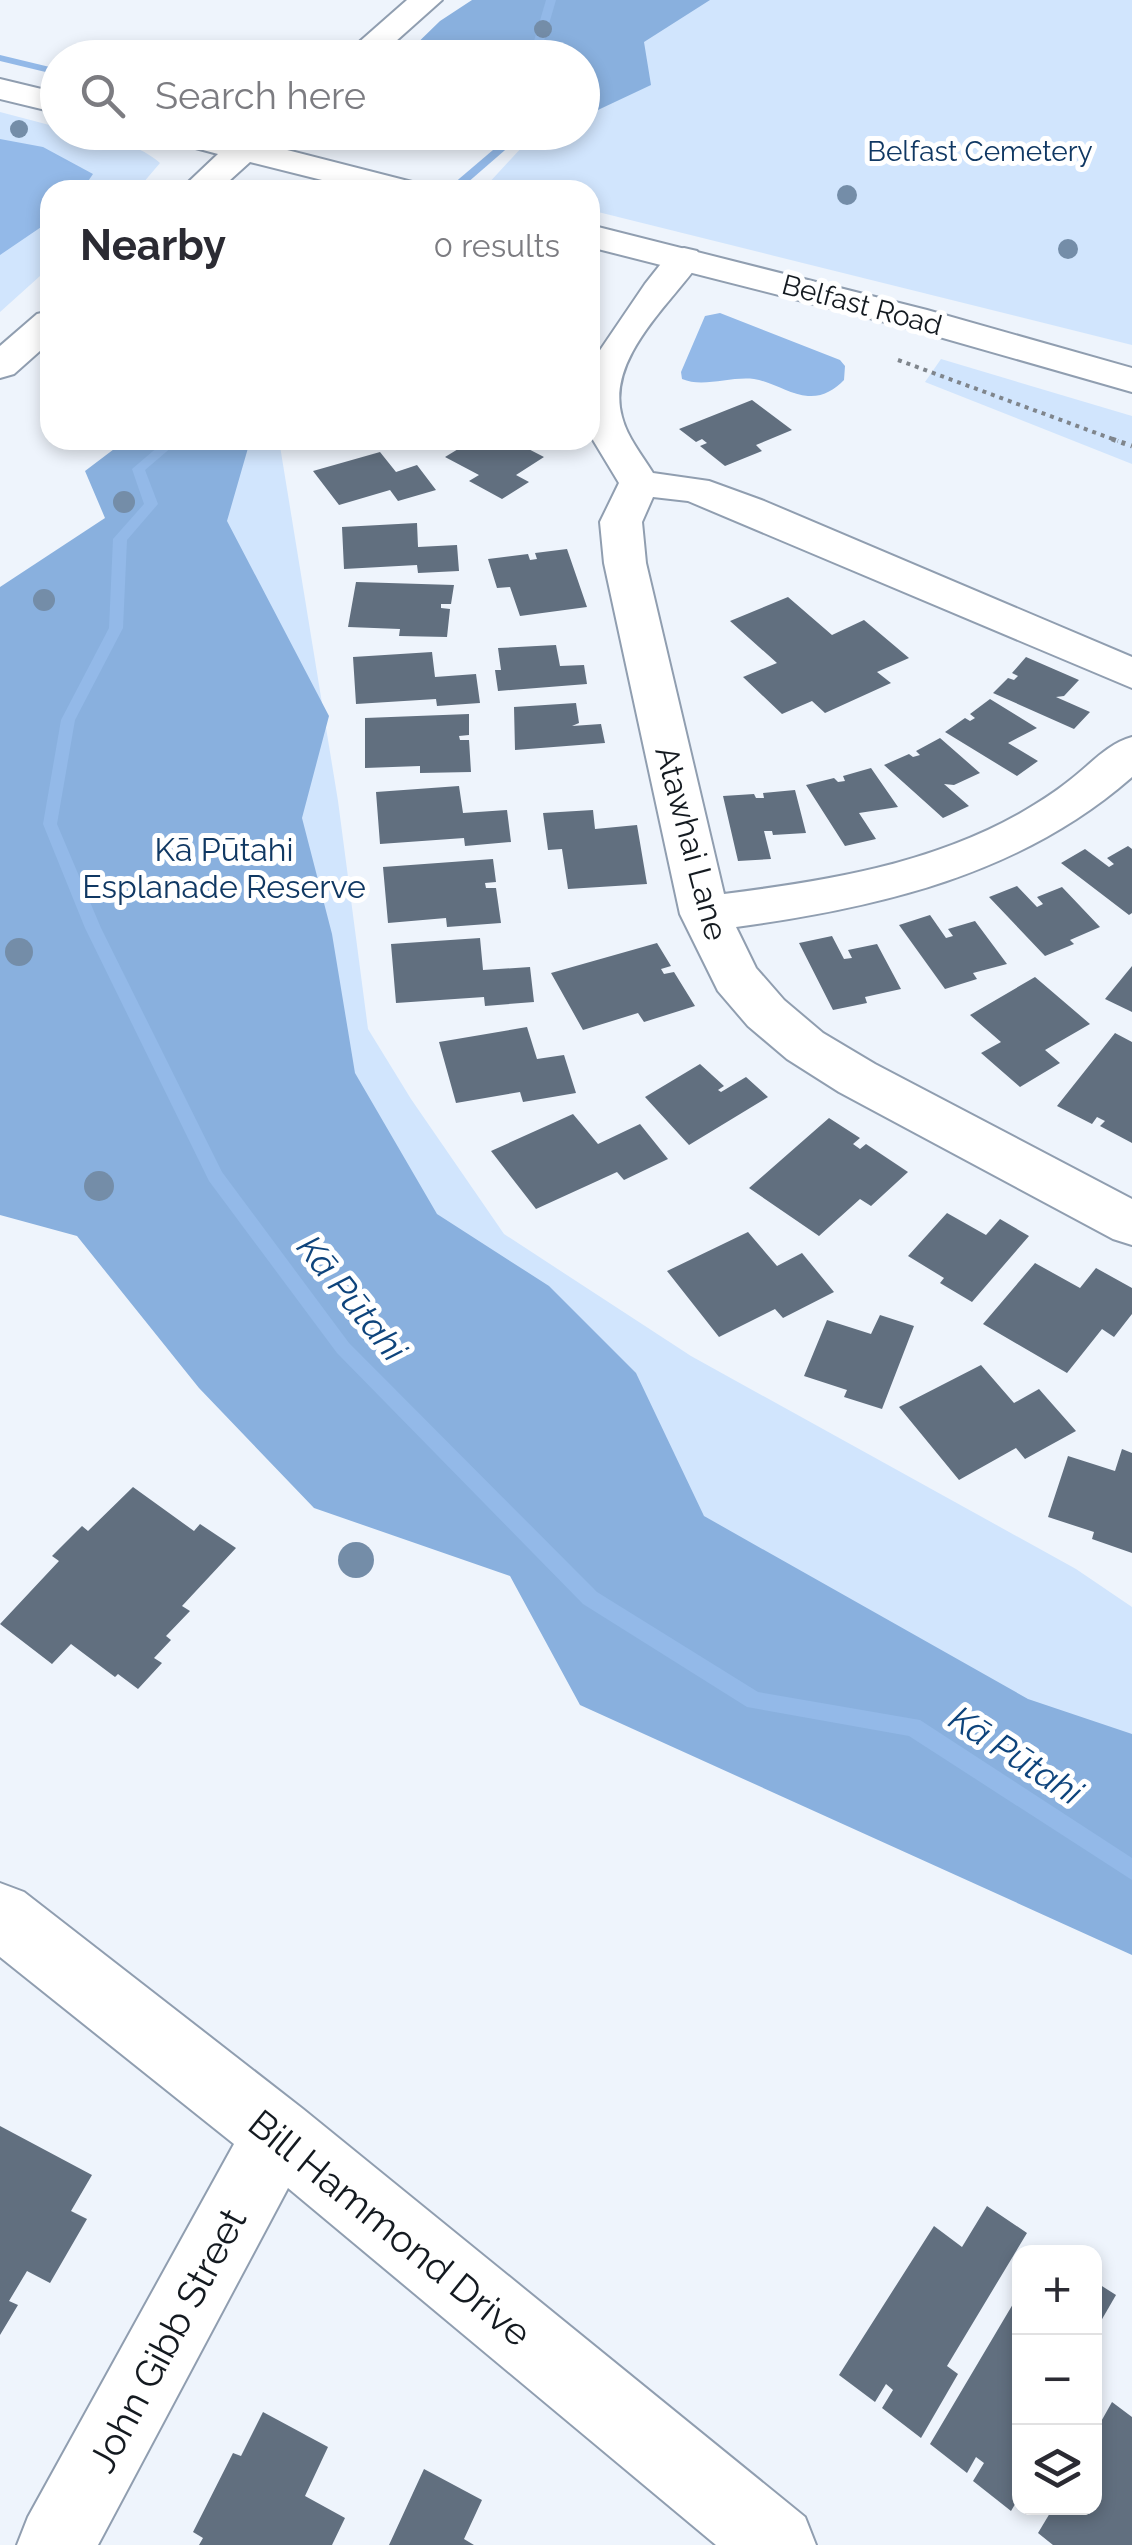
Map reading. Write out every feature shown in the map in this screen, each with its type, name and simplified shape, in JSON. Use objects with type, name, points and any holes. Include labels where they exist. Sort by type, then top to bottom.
[{"type":"street","points":[[378,40],[426,0]]},
{"type":"street","points":[[0,89],[40,99]]},
{"type":"street","points":[[209,180],[244,150]]},
{"type":"street","points":[[282,150],[373,180]]},
{"type":"street","name":"Belfast Road","points":[[600,238],[914,318],[1132,380]]},
{"type":"street","points":[[600,394],[621,344],[684,259]]},
{"type":"street","points":[[0,366],[40,331]]},
{"type":"street","points":[[600,405],[638,482],[695,490],[749,510],[1132,674]]},
{"type":"street","name":"Atawhai Lane","points":[[638,482],[621,522],[621,539],[704,914],[736,978],[754,1002],[805,1046],[857,1078],[1132,1224]]},
{"type":"street","points":[[704,914],[835,897],[904,882],[974,858],[1067,808],[1132,752]]},
{"type":"street","name":"Bill Hammond Drive","points":[[0,1915],[278,2134],[777,2545]]},
{"type":"street","name":"John Gibb Street","points":[[56,2545],[278,2134]]},
{"type":"path","points":[[914,318],[887,351],[895,359],[1132,446]]},
{"type":"green space","points":[[472,0],[710,0],[644,42],[651,85],[600,109],[600,40],[420,40],[440,21]]},
{"type":"green space","name":"Belfast Cemetery","points":[[599,0],[1132,0],[1132,345],[600,212],[600,180],[492,180],[519,150],[600,150],[600,40],[587,40]]},
{"type":"green space","points":[[0,112],[40,123],[40,150],[140,150],[160,163],[146,180],[40,180],[40,276],[0,312]]},
{"type":"green space","points":[[941,359],[1132,416],[1132,464],[925,382]]},
{"type":"green space","points":[[113,450],[247,450],[227,521],[329,716],[302,818],[332,934],[355,1073],[437,1214],[549,1286],[636,1373],[704,1516],[1028,1699],[1132,1734],[1132,1955],[580,1705],[510,1576],[314,1508],[199,1388],[77,1236],[0,1215],[0,587],[105,518],[85,471]]},
{"type":"green space","name":"Kā Pūtahi Esplanade Reserve","points":[[196,450],[281,450],[338,801],[368,1029],[411,1099],[504,1234],[691,1356],[1076,1569],[1132,1607],[1132,1820],[670,1561],[104,754]]},
{"type":"shaded area","points":[[0,139],[40,146],[40,150],[49,150],[93,174],[89,180],[40,180],[40,228],[0,255]]},
{"type":"shaded area","points":[[720,313],[840,360],[845,366],[844,380],[828,392],[808,396],[754,379],[682,379],[681,372],[705,316]]},
{"type":"building","points":[[752,400],[792,430],[756,445],[762,451],[725,466],[700,446],[707,443],[702,439],[696,442],[679,429]]},
{"type":"building","points":[[457,450],[530,450],[544,457],[516,475],[529,482],[502,499],[469,481],[479,475],[445,457]]},
{"type":"building","points":[[380,452],[396,472],[417,465],[436,490],[398,501],[390,490],[339,505],[313,471]]},
{"type":"building","points":[[417,523],[418,547],[457,545],[459,571],[418,573],[417,565],[344,569],[342,527]]},
{"type":"building","points":[[567,549],[587,607],[520,616],[510,587],[497,588],[488,559],[528,554],[530,560],[537,559],[535,553]]},
{"type":"building","points":[[356,582],[454,585],[451,604],[441,604],[441,608],[450,609],[447,637],[399,636],[400,629],[348,627]]},
{"type":"building","points":[[788,597],[832,635],[864,620],[909,658],[877,672],[891,683],[825,713],[812,701],[782,714],[743,677],[777,663],[730,621]]},
{"type":"building","points":[[556,645],[560,666],[584,665],[587,684],[498,691],[498,648]]},
{"type":"building","points":[[432,652],[435,677],[476,674],[480,703],[437,706],[436,699],[356,704],[353,657]]},
{"type":"building","points":[[1026,657],[1079,680],[1064,696],[1056,697],[1090,712],[1074,729],[993,693],[1008,678],[1014,680],[1018,676],[1012,673]]},
{"type":"building","points":[[990,699],[1037,728],[1008,743],[1038,761],[1017,776],[945,732],[965,718],[975,718],[970,714]]},
{"type":"building","points":[[576,703],[579,723],[572,726],[601,724],[605,743],[515,750],[514,707]]},
{"type":"building","points":[[469,714],[469,735],[459,736],[460,740],[469,740],[471,772],[420,773],[420,766],[365,768],[365,718]]},
{"type":"building","points":[[940,738],[980,773],[954,785],[944,784],[969,806],[943,818],[884,765],[909,754],[920,755],[916,751]]},
{"type":"building","points":[[871,768],[898,807],[859,813],[876,839],[845,846],[806,785],[834,778],[845,781],[843,776]]},
{"type":"building","points":[[459,786],[463,813],[507,810],[511,842],[465,846],[464,838],[380,844],[376,792]]},
{"type":"building","points":[[795,790],[806,833],[773,835],[772,831],[764,831],[771,859],[738,861],[723,796],[754,794],[764,798],[763,793]]},
{"type":"building","points":[[593,810],[595,829],[637,825],[647,884],[568,889],[562,849],[548,850],[543,813]]},
{"type":"building","points":[[1128,846],[1132,849],[1129,915],[1061,863],[1085,849],[1109,867],[1114,864],[1107,858]]},
{"type":"building","points":[[493,859],[496,882],[485,883],[486,888],[496,888],[501,923],[447,927],[446,918],[388,923],[383,867]]},
{"type":"building","points":[[1017,886],[1037,907],[1043,904],[1037,897],[1062,887],[1100,927],[1045,956],[989,897]]},
{"type":"building","points":[[930,915],[946,938],[953,936],[948,929],[975,921],[1007,964],[973,973],[977,979],[945,989],[899,925]]},
{"type":"building","points":[[832,936],[844,959],[852,958],[848,950],[877,944],[901,989],[865,997],[867,1003],[833,1010],[799,943]]},
{"type":"building","points":[[480,938],[483,970],[530,967],[534,1002],[485,1006],[484,997],[396,1003],[391,944]]},
{"type":"building","points":[[657,943],[671,966],[661,969],[664,974],[674,972],[695,1006],[644,1022],[638,1013],[583,1030],[551,973]]},
{"type":"building","points":[[1132,966],[1132,1012],[1105,999]]},
{"type":"building","points":[[1035,977],[1090,1024],[1045,1050],[1060,1063],[1020,1087],[981,1053],[1001,1042],[970,1015]]},
{"type":"building","points":[[527,1027],[537,1059],[564,1055],[576,1093],[523,1102],[520,1092],[456,1103],[439,1042]]},
{"type":"building","points":[[1115,1033],[1132,1042],[1132,1143],[1100,1126],[1105,1121],[1097,1117],[1092,1124],[1057,1106]]},
{"type":"building","points":[[700,1064],[724,1086],[718,1090],[721,1092],[746,1077],[768,1097],[689,1145],[645,1097]]},
{"type":"building","points":[[573,1114],[598,1144],[640,1124],[668,1159],[624,1180],[617,1172],[536,1209],[491,1151]]},
{"type":"building","points":[[829,1118],[860,1138],[853,1144],[860,1149],[866,1144],[908,1172],[871,1206],[860,1199],[819,1236],[749,1188]]},
{"type":"building","points":[[947,1213],[986,1235],[1000,1219],[1029,1236],[972,1302],[940,1283],[944,1278],[908,1256]]},
{"type":"building","points":[[748,1232],[777,1266],[802,1253],[834,1292],[783,1318],[775,1309],[719,1337],[667,1271]]},
{"type":"building","points":[[1035,1263],[1080,1288],[1096,1268],[1132,1288],[1132,1314],[1114,1337],[1102,1329],[1067,1373],[983,1324]]},
{"type":"building","points":[[880,1315],[914,1326],[882,1409],[844,1397],[847,1390],[804,1376],[827,1320],[871,1334]]},
{"type":"building","points":[[981,1365],[1014,1403],[1039,1389],[1076,1431],[1025,1459],[1016,1448],[959,1480],[899,1407]]},
{"type":"building","points":[[1122,1449],[1132,1453],[1132,1553],[1092,1539],[1094,1532],[1048,1517],[1068,1456],[1115,1471]]},
{"type":"building","points":[[133,1487],[194,1531],[200,1524],[236,1548],[182,1606],[190,1611],[166,1636],[171,1640],[154,1658],[162,1663],[138,1689],[71,1644],[52,1664],[0,1624],[59,1561],[52,1556],[82,1526],[88,1531]]},
{"type":"building","points":[[0,2126],[92,2175],[71,2211],[87,2219],[50,2283],[27,2271],[9,2301],[18,2305],[0,2335]]},
{"type":"building","points":[[987,2206],[1027,2233],[1020,2245],[1012,2245],[1012,2258],[947,2366],[958,2374],[921,2438],[882,2408],[893,2390],[886,2384],[875,2402],[839,2375],[934,2226],[962,2247]]},
{"type":"building","points":[[1102,2286],[1116,2295],[1102,2319]]},
{"type":"building","points":[[1012,2306],[1011,2511],[973,2481],[984,2463],[976,2457],[967,2473],[930,2444]]},
{"type":"building","points":[[1112,2402],[1132,2417],[1132,2545],[1053,2545],[1038,2533],[1049,2515],[1102,2515],[1102,2420]]},
{"type":"building","points":[[263,2412],[328,2447],[305,2496],[345,2518],[332,2545],[199,2545],[203,2538],[193,2532],[233,2453],[241,2456]]},
{"type":"building","points":[[424,2469],[482,2500],[464,2539],[474,2545],[389,2545]]},
{"type":"waterway","name":"Kā Pūtahi","points":[[539,40],[551,0]]},
{"type":"waterway","points":[[0,58],[40,68]]},
{"type":"waterway","name":"Kā Pūtahi","points":[[464,180],[500,150]]},
{"type":"waterway","name":"Kā Pūtahi","points":[[162,450],[138,469],[151,504],[120,539],[116,628],[68,720],[50,824],[93,928],[215,1176],[343,1348],[590,1598],[754,1701],[913,1727],[1132,1870]]}]
